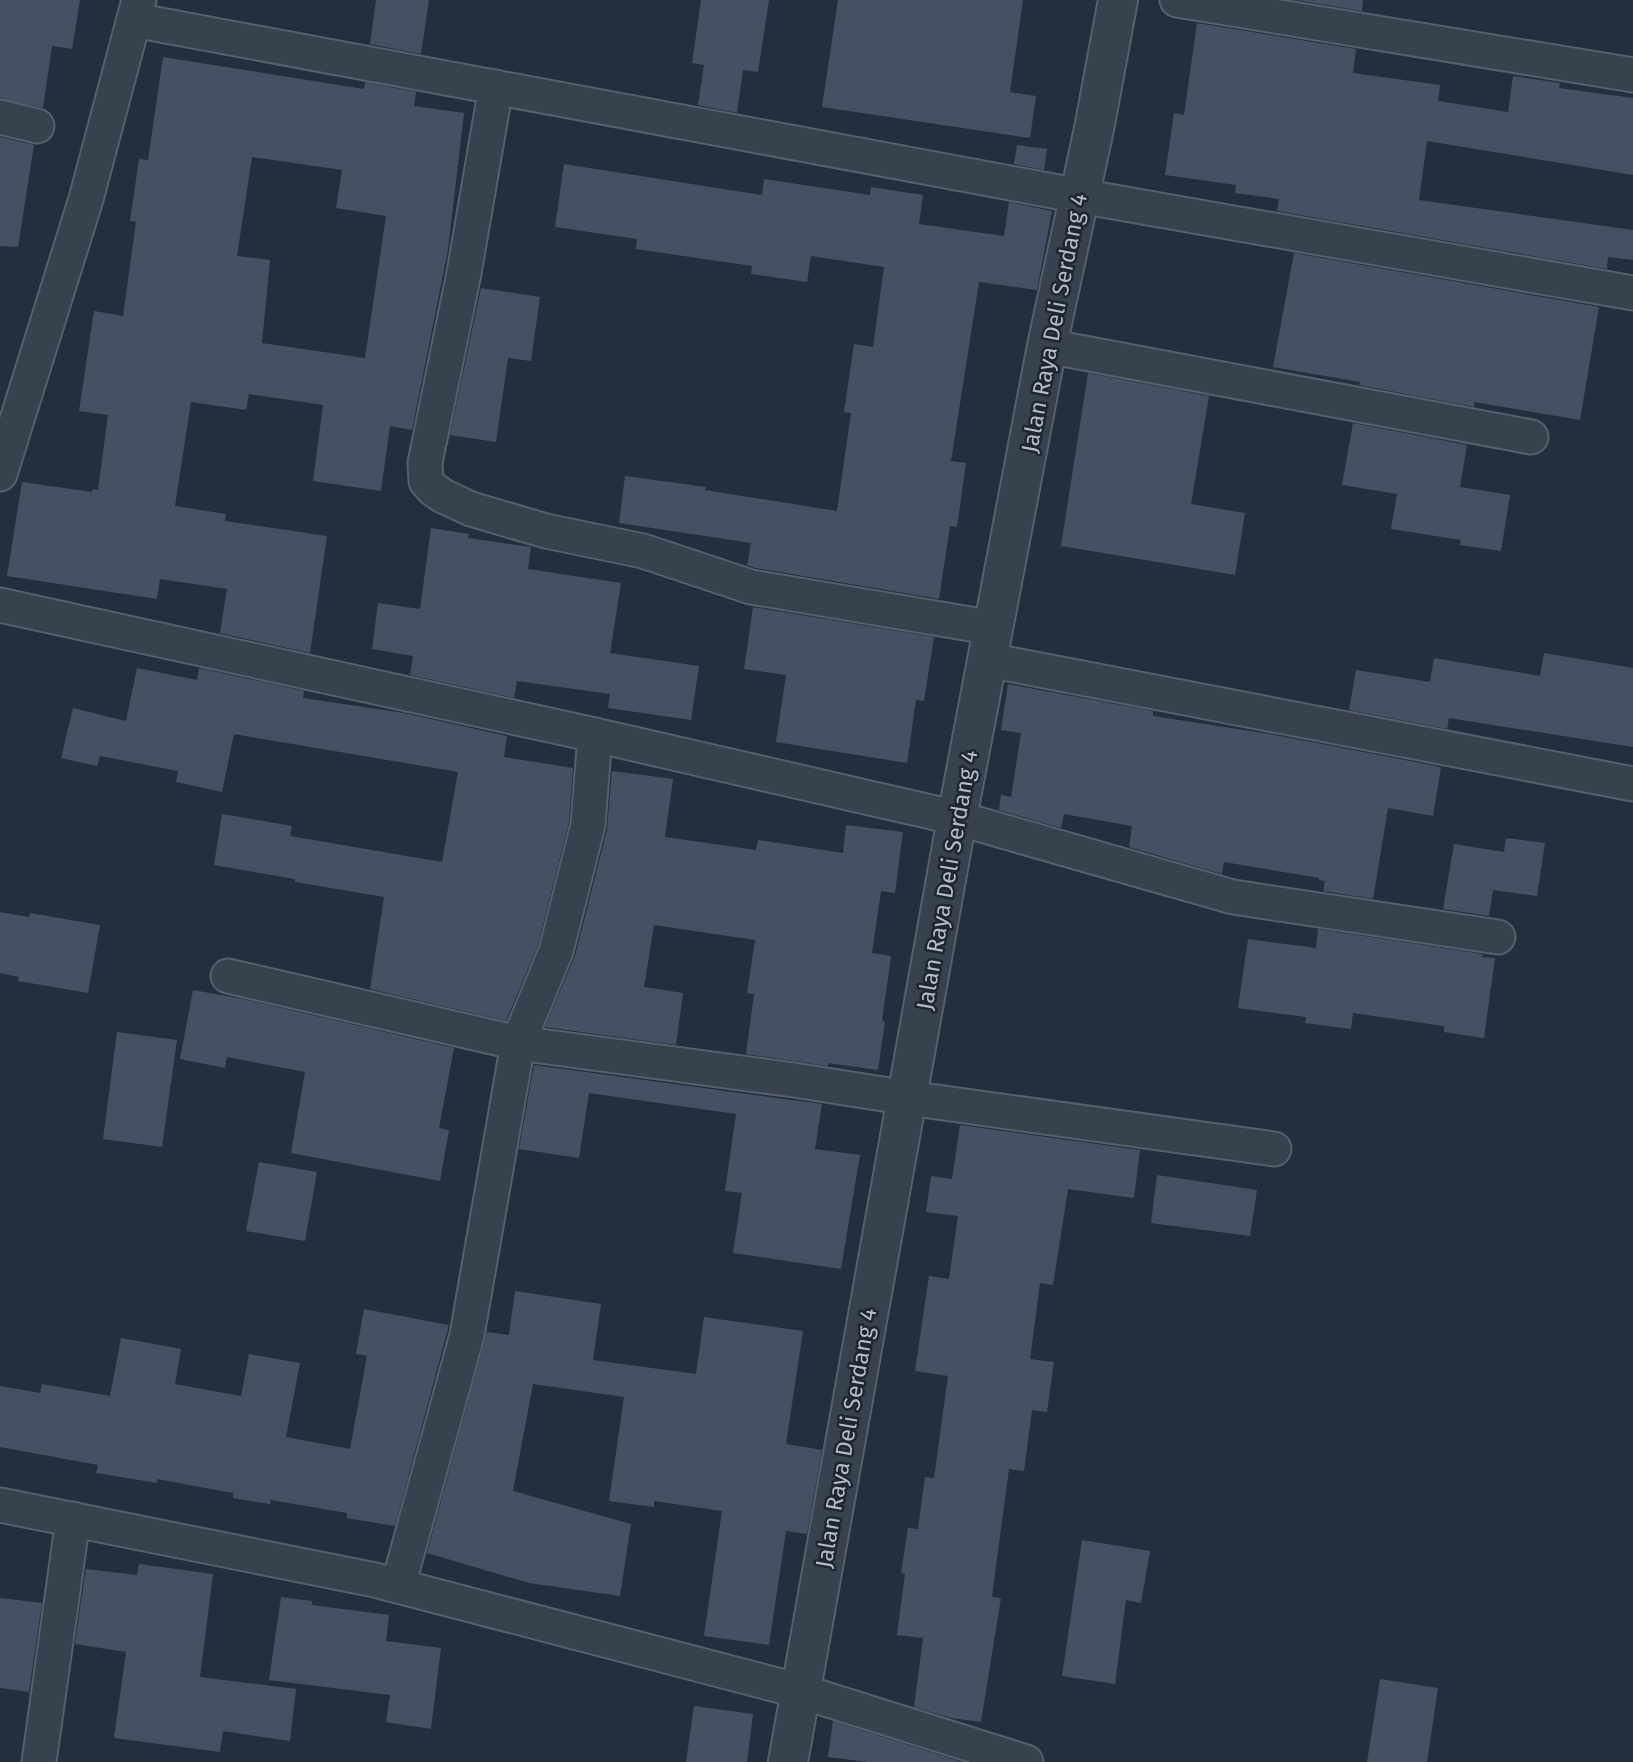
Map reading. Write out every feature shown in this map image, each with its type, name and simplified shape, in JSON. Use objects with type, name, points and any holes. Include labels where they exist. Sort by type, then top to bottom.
[{"type":"street","name":"Jalan Raya Deli Serdang 4","points":[[788,1762],[957,818],[1047,346],[1080,196],[1118,0]]},
{"type":"street","points":[[1177,0],[1633,75]]},
{"type":"street","points":[[0,474],[86,199],[137,10],[495,87],[1080,196],[1633,293]]},
{"type":"street","points":[[495,87],[464,273],[425,463],[426,481],[433,489],[471,509],[546,531],[643,551],[751,587],[991,644],[1633,784]]},
{"type":"street","points":[[0,117],[37,126]]},
{"type":"street","points":[[1047,346],[1531,437]]},
{"type":"street","points":[[0,605],[595,735],[957,818],[1233,897],[1498,937]]},
{"type":"street","points":[[398,1586],[467,1335],[518,1043],[556,951],[587,825],[595,735]]},
{"type":"street","points":[[228,976],[518,1043],[1273,1149]]},
{"type":"street","points":[[0,1505],[398,1586],[800,1690],[1026,1762]]},
{"type":"street","points":[[39,1762],[73,1519]]},
{"type":"building","points":[[0,0],[80,0],[72,49],[52,46],[43,108],[0,98]]},
{"type":"building","points":[[376,0],[429,0],[421,54],[370,44]]},
{"type":"building","points":[[701,0],[769,0],[758,72],[743,70],[737,113],[698,105],[704,65],[692,63]]},
{"type":"building","points":[[838,0],[1023,0],[1010,92],[1036,96],[1030,138],[822,107]]},
{"type":"building","points":[[1296,0],[1363,0],[1362,11]]},
{"type":"building","points":[[1197,23],[1356,49],[1353,73],[1440,85],[1438,101],[1508,112],[1513,76],[1560,83],[1559,88],[1633,98],[1633,175],[1427,141],[1419,200],[1633,230],[1633,260],[1608,257],[1607,269],[1277,211],[1279,199],[1235,193],[1236,185],[1165,175],[1174,113],[1184,115]]},
{"type":"building","points":[[163,57],[364,89],[365,82],[416,92],[414,106],[464,113],[448,250],[412,430],[390,426],[381,491],[313,481],[323,405],[249,394],[246,410],[191,402],[175,506],[226,514],[225,521],[327,536],[310,653],[220,633],[227,589],[160,579],[157,599],[7,576],[22,482],[92,492],[93,489],[98,490],[108,415],[79,411],[94,311],[123,316],[136,222],[130,221],[139,159],[148,160]],"holes":[[[252,157],[342,170],[336,208],[386,216],[365,358],[262,343],[270,260],[237,256]]]},
{"type":"building","points":[[0,137],[34,145],[18,247],[0,246]]},
{"type":"building","points":[[1017,145],[1047,149],[1044,170],[1014,164]]},
{"type":"building","points":[[564,164],[762,195],[764,179],[870,195],[871,187],[923,195],[919,224],[1004,236],[1009,202],[1052,211],[1037,290],[979,282],[951,461],[966,463],[957,527],[950,526],[939,599],[756,568],[747,565],[751,543],[619,523],[625,476],[706,487],[705,490],[837,511],[851,413],[844,412],[854,344],[873,347],[884,267],[811,256],[807,282],[751,274],[752,266],[636,249],[637,239],[555,227]]},
{"type":"building","points":[[1294,253],[1599,307],[1580,420],[1474,402],[1474,407],[1359,385],[1360,382],[1273,367]]},
{"type":"building","points":[[481,288],[540,297],[531,361],[508,358],[496,442],[450,435]]},
{"type":"building","points":[[1088,373],[1209,396],[1191,504],[1245,513],[1235,575],[1061,546]]},
{"type":"building","points":[[1353,423],[1467,445],[1460,487],[1510,495],[1501,551],[1460,545],[1461,540],[1391,529],[1397,494],[1342,485]]},
{"type":"building","points":[[431,528],[469,534],[468,538],[531,547],[528,569],[621,583],[610,653],[699,666],[691,720],[608,708],[610,694],[517,681],[514,698],[410,675],[413,656],[372,649],[378,603],[420,609]]},
{"type":"building","points":[[753,607],[934,637],[924,701],[916,700],[907,763],[776,742],[786,675],[744,669]]},
{"type":"building","points":[[1544,653],[1633,668],[1633,747],[1449,718],[1447,729],[1349,710],[1356,670],[1430,682],[1434,658],[1540,676]]},
{"type":"building","points":[[137,668],[197,680],[199,668],[304,691],[303,698],[404,713],[507,736],[504,757],[573,768],[569,822],[538,945],[506,1021],[370,989],[384,897],[214,865],[222,814],[292,826],[290,836],[442,862],[458,772],[234,734],[222,792],[176,782],[178,771],[100,756],[97,766],[61,758],[73,708],[126,721]]},
{"type":"building","points":[[1008,684],[1153,711],[1153,716],[1270,734],[1441,767],[1433,816],[1388,808],[1373,899],[1323,891],[1325,881],[1319,878],[1224,862],[1222,874],[1129,847],[1132,826],[1064,814],[1061,828],[999,810],[1001,795],[1011,797],[1021,733],[1001,730]]},
{"type":"building","points":[[612,771],[673,779],[665,837],[756,850],[758,840],[843,853],[846,825],[903,832],[895,893],[881,891],[872,953],[891,956],[878,1070],[746,1054],[754,994],[747,993],[755,940],[654,925],[644,987],[683,993],[676,1045],[545,1027],[575,956],[607,830]]},
{"type":"building","points":[[1506,838],[1545,843],[1537,896],[1493,890],[1489,916],[1443,909],[1454,844],[1504,852]]},
{"type":"building","points":[[0,912],[29,917],[30,913],[100,925],[88,993],[18,981],[19,977],[0,973]]},
{"type":"building","points":[[1318,929],[1495,958],[1484,1038],[1444,1032],[1444,1026],[1353,1013],[1351,1029],[1305,1023],[1306,1017],[1238,1008],[1248,939],[1316,948]]},
{"type":"building","points":[[193,990],[454,1048],[439,1128],[449,1130],[440,1181],[291,1153],[305,1072],[227,1057],[225,1068],[180,1059]]},
{"type":"building","points":[[117,1032],[177,1040],[162,1147],[103,1139]]},
{"type":"building","points":[[534,1065],[822,1104],[815,1149],[860,1155],[841,1269],[733,1253],[742,1193],[725,1191],[736,1114],[589,1093],[579,1158],[519,1149]]},
{"type":"building","points":[[960,1125],[1140,1150],[1134,1198],[1068,1189],[1053,1285],[1040,1283],[1030,1359],[1054,1362],[1047,1412],[1032,1410],[1024,1471],[1009,1469],[992,1597],[1001,1598],[981,1722],[951,1718],[914,1707],[923,1638],[897,1635],[905,1574],[901,1573],[908,1528],[918,1529],[925,1477],[934,1478],[948,1376],[915,1371],[929,1276],[949,1279],[958,1216],[926,1212],[931,1176],[952,1179]]},
{"type":"building","points":[[259,1162],[317,1172],[305,1241],[246,1231]]},
{"type":"building","points":[[1157,1175],[1257,1190],[1250,1236],[1151,1223]]},
{"type":"building","points":[[515,1291],[601,1304],[593,1360],[696,1374],[704,1317],[803,1331],[786,1444],[822,1450],[807,1534],[786,1531],[769,1645],[704,1636],[722,1511],[654,1501],[654,1507],[609,1501],[624,1397],[533,1384],[513,1491],[631,1524],[620,1596],[529,1583],[427,1553],[487,1332],[509,1335]]},
{"type":"building","points":[[364,1309],[449,1325],[395,1526],[347,1518],[347,1513],[271,1500],[270,1504],[233,1498],[233,1493],[157,1479],[157,1483],[96,1473],[98,1465],[0,1447],[0,1386],[40,1393],[42,1384],[110,1396],[121,1338],[181,1349],[175,1384],[241,1396],[249,1354],[300,1363],[286,1437],[350,1449],[367,1356],[356,1354]]},
{"type":"building","points":[[1082,1540],[1150,1551],[1141,1603],[1126,1600],[1115,1684],[1062,1676]]},
{"type":"building","points":[[139,1564],[213,1574],[200,1677],[296,1689],[290,1741],[223,1731],[220,1752],[114,1738],[126,1652],[75,1644],[80,1608],[86,1569],[137,1575]]},
{"type":"building","points":[[281,1597],[312,1601],[312,1605],[389,1615],[386,1641],[441,1648],[431,1729],[386,1722],[390,1695],[269,1680]]},
{"type":"building","points":[[0,1598],[42,1603],[29,1692],[0,1688]]},
{"type":"building","points":[[1380,1679],[1438,1688],[1427,1762],[1367,1762]]},
{"type":"building","points":[[694,1706],[753,1714],[747,1762],[686,1762]]},
{"type":"building","points":[[833,1721],[962,1762],[868,1762],[828,1757]]}]
